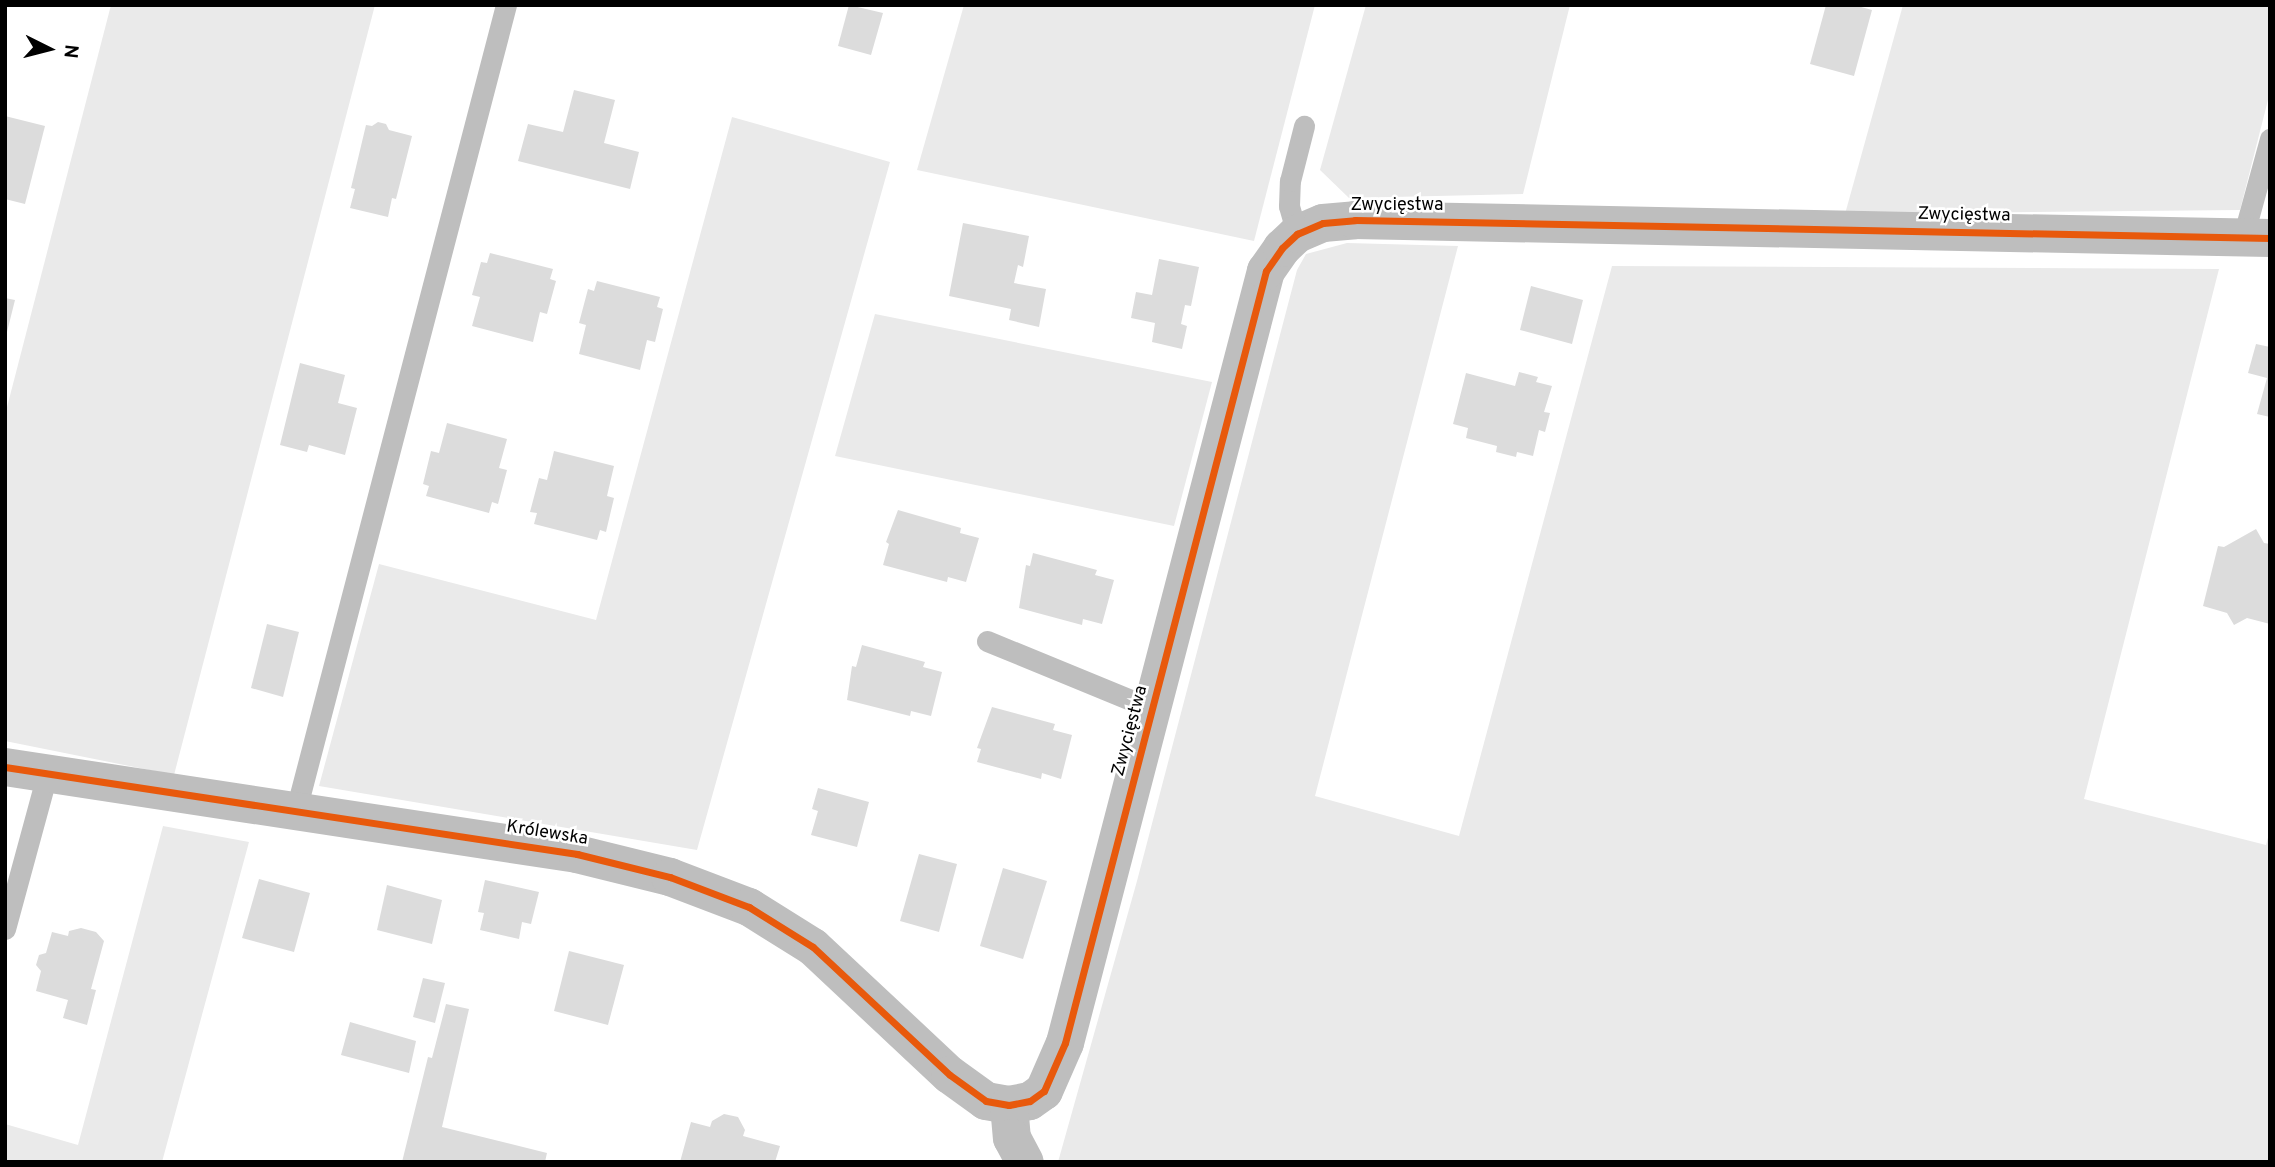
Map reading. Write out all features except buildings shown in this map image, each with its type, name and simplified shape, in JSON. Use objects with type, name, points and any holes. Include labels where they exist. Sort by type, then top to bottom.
[{"type":"street","name":"Zwycięstwa","points":[[1009,1105],[1030,1101],[1044,1091],[1058,1063],[1266,271],[1282,248],[1297,234],[1323,223],[1355,220],[2256,238]]},
{"type":"street","name":"Królewska","points":[[5,768],[296,810],[622,864],[749,907],[782,925],[839,968],[950,1075],[986,1101],[1009,1105]]},
{"type":"street","points":[[1009,1105],[1012,1138],[1025,1162]]},
{"type":"lane","points":[[296,810],[506,5]]},
{"type":"lane","points":[[1297,234],[1289,206],[1290,181],[1304,126]]},
{"type":"lane","points":[[2256,238],[2270,139]]},
{"type":"lane","points":[[987,641],[1153,709]]},
{"type":"lane","points":[[5,929],[47,774]]},
{"type":"shaded area","points":[[111,5],[375,5],[174,775],[5,741],[5,415]]},
{"type":"shaded area","points":[[964,5],[1315,5],[1254,241],[917,170]]},
{"type":"shaded area","points":[[1366,5],[1570,5],[1523,194],[1349,198],[1320,170]]},
{"type":"shaded area","points":[[1903,5],[2270,5],[2270,92],[2240,210],[1845,214]]},
{"type":"shaded area","points":[[732,117],[890,162],[697,850],[319,786],[379,564],[596,620]]},
{"type":"shaded area","points":[[1347,243],[1458,246],[1315,796],[1459,836],[1612,266],[2219,269],[2084,799],[2266,845],[2270,830],[2270,1162],[1058,1162],[1137,881],[1297,270],[1306,254]]},
{"type":"shaded area","points":[[875,314],[1212,382],[1174,526],[835,456]]},
{"type":"shaded area","points":[[163,826],[249,842],[162,1162],[5,1162],[5,1124],[78,1145]]},
{"type":"cycle path","points":[[5,767],[577,854],[670,877],[749,907],[813,947],[950,1075],[986,1101],[1009,1105],[1030,1101],[1044,1091],[1065,1043],[1266,271],[1282,248],[1297,234],[1323,223],[1355,220],[2270,238]]}]
